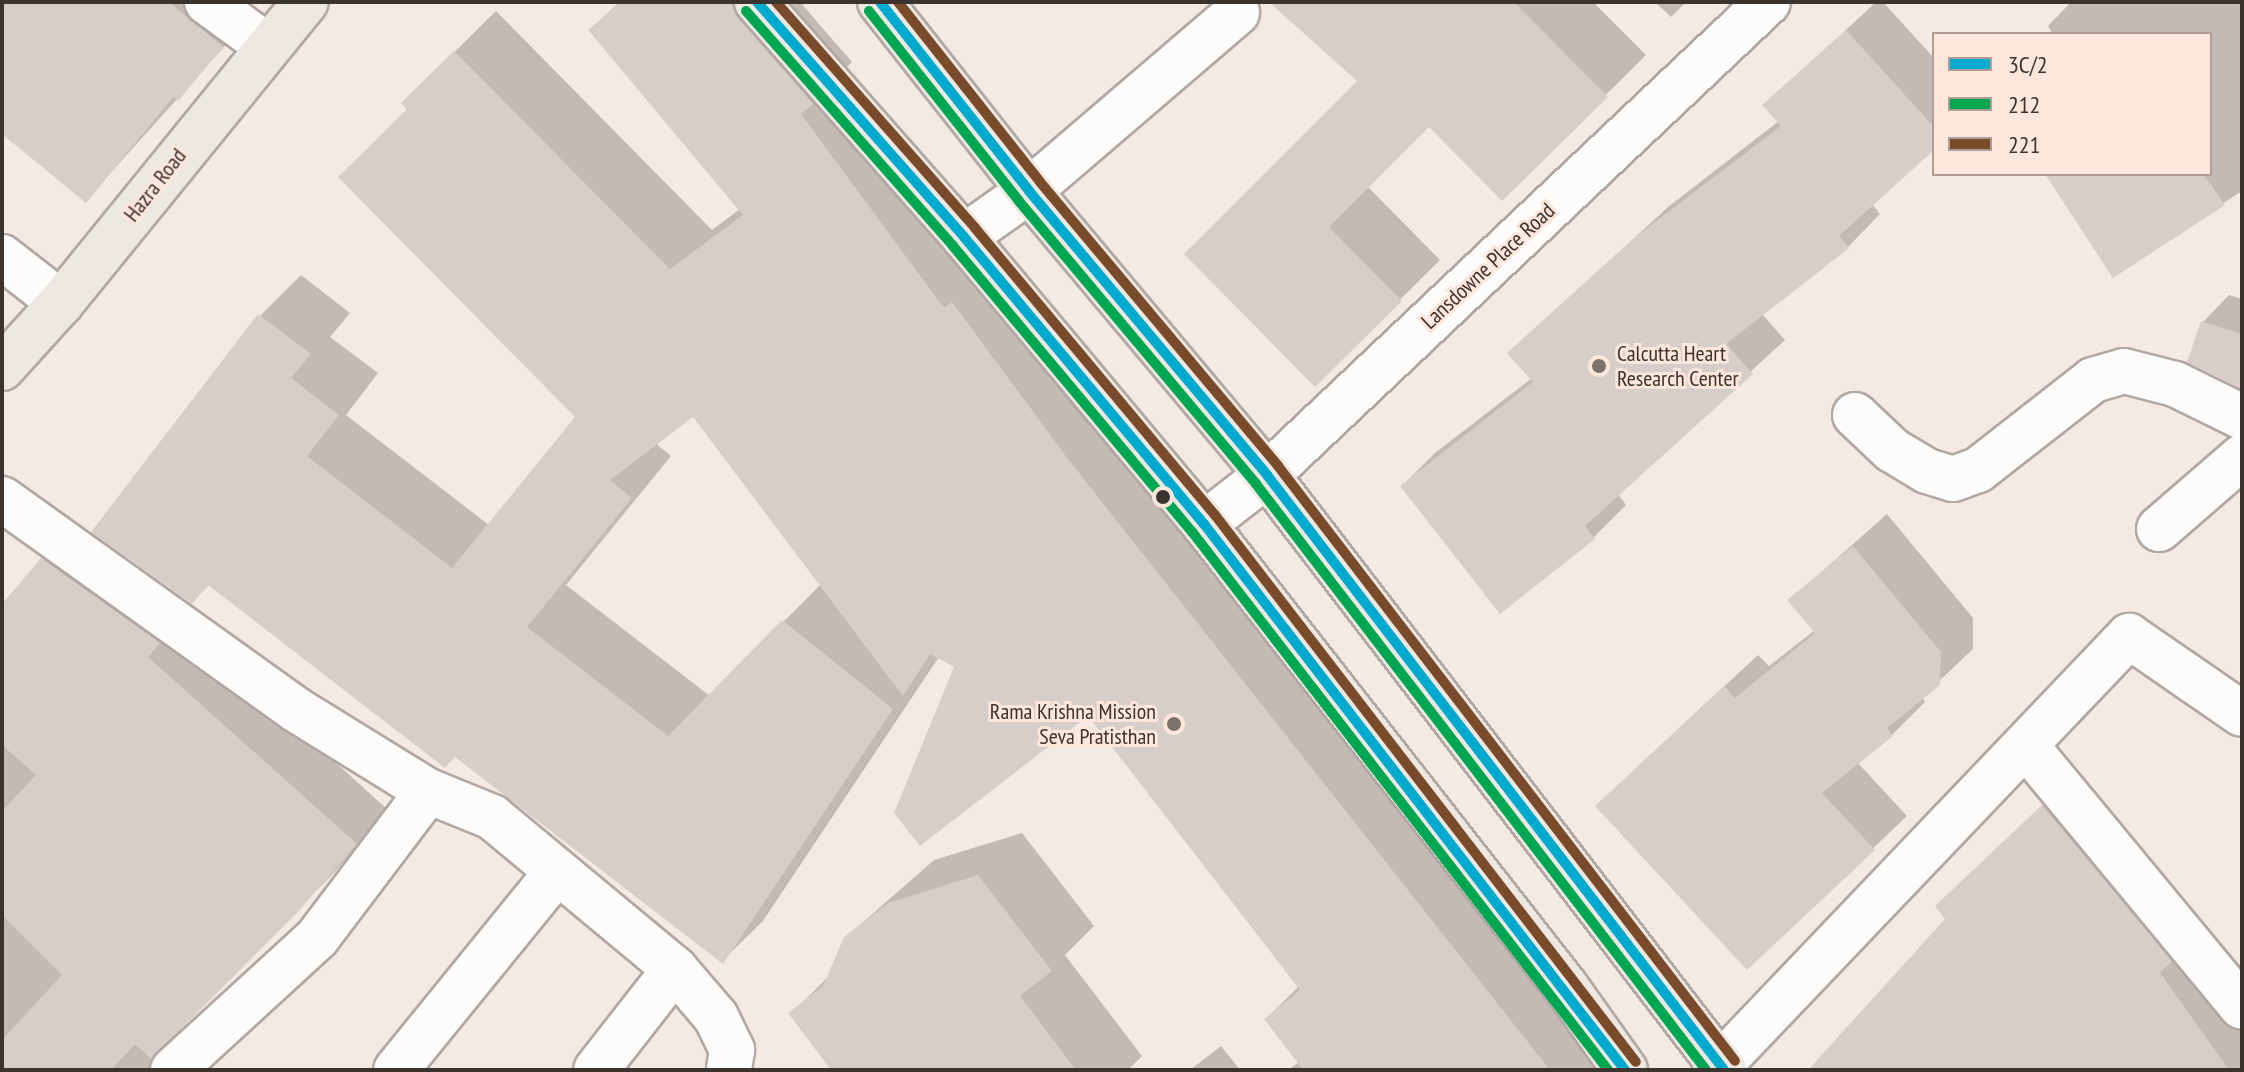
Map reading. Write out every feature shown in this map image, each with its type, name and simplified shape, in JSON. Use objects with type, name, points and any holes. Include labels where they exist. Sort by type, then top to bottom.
[{"type":"main road","name":"Hazra Road","points":[[2,368],[61,303],[266,45],[306,2]]},
{"type":"main road","points":[[757,2],[964,237],[1204,524],[1557,974],[1625,1070]]},
{"type":"main road","points":[[880,2],[1029,191],[1267,475],[1719,1068]]},
{"type":"street","points":[[207,2],[266,45]]},
{"type":"street","name":"Lansdowne Place Road","points":[[1204,524],[1267,475],[1768,2]]},
{"type":"street","points":[[964,237],[1029,191],[1237,13]]},
{"type":"street","points":[[2,257],[61,303]]},
{"type":"street","points":[[1855,415],[1892,450],[1927,471],[1953,479],[1978,470],[2093,380],[2124,371],[2175,384],[2242,417]]},
{"type":"street","points":[[2159,529],[2242,457]]},
{"type":"street","points":[[2,499],[295,709],[428,791],[492,817],[675,969],[716,1017],[732,1050],[729,1070]]},
{"type":"street","points":[[1719,1068],[2027,747],[2129,636],[2242,714]]},
{"type":"street","points":[[2027,747],[2242,1007]]},
{"type":"street","points":[[173,1070],[317,938],[428,791]]},
{"type":"street","points":[[396,1070],[557,872]]},
{"type":"street","points":[[596,1070],[675,969]]},
{"type":"building","points":[[2,2],[169,2],[223,47],[178,101],[173,97],[86,203],[2,134]]},
{"type":"building","points":[[621,2],[729,2],[813,104],[801,114],[944,308],[952,302],[1068,459],[1550,1070],[1303,1070],[1264,1019],[1300,990],[1088,716],[920,846],[894,813],[954,667],[930,654],[903,696],[693,417],[610,480],[632,498],[527,627],[668,736],[782,620],[893,709],[723,964],[455,757],[445,768],[208,585],[192,604],[91,532],[258,314],[311,354],[291,378],[339,415],[307,456],[452,568],[575,417],[338,177],[407,109],[401,103],[454,51],[670,269],[743,215],[588,30]]},
{"type":"building","points":[[1269,2],[1514,2],[1608,97],[1502,201],[1429,127],[1329,227],[1402,301],[1315,387],[1184,254],[1357,81]]},
{"type":"building","points":[[1846,30],[1932,125],[1932,152],[1839,236],[1849,248],[1726,344],[1753,374],[1585,526],[1595,539],[1500,614],[1400,486],[1533,382],[1507,353],[1633,239],[1781,126],[1762,105]]},
{"type":"building","points":[[2046,176],[2204,176],[2225,205],[2113,278]]},
{"type":"building","points":[[2201,321],[2242,334],[2242,389],[2187,362]]},
{"type":"building","points":[[1853,546],[1941,652],[1940,685],[1887,728],[1893,736],[1822,793],[1875,850],[1747,970],[1595,806],[1724,686],[1735,698],[1815,633],[1787,600]]},
{"type":"building","points":[[41,558],[160,643],[148,657],[357,844],[297,913],[151,1059],[135,1044],[111,1070],[2,1070],[2,1040],[62,975],[2,915],[2,811],[36,775],[2,745],[2,604]]},
{"type":"building","points":[[2042,805],[2172,961],[2160,973],[2229,1070],[1808,1070],[1945,919],[1935,906]]},
{"type":"building","points":[[978,875],[1052,971],[1020,996],[1076,1070],[831,1070],[788,1013],[823,986],[844,937],[888,903]]},
{"type":"transit line","name":"3C/2","points":[[757,2],[964,237],[1204,524],[1625,1070]]},
{"type":"transit line","name":"221","points":[[776,2],[975,228],[1215,515],[1636,1062]]},
{"type":"transit line","name":"3C/2","points":[[880,2],[1029,191],[1267,475],[1724,1070]]},
{"type":"transit line","name":"221","points":[[898,2],[1040,182],[1278,466],[1735,1061]]},
{"type":"transit line","name":"212","points":[[746,11],[953,246],[1193,533],[1608,1070]]},
{"type":"transit line","name":"212","points":[[869,11],[1018,200],[1256,484],[1706,1070]]},
{"type":"place","name":"Calcutta Heart Research Center","points":[[1599,366]]},
{"type":"place","name":"Rama Krishna Mission Seva Pratisthan","points":[[1174,724]]}]
